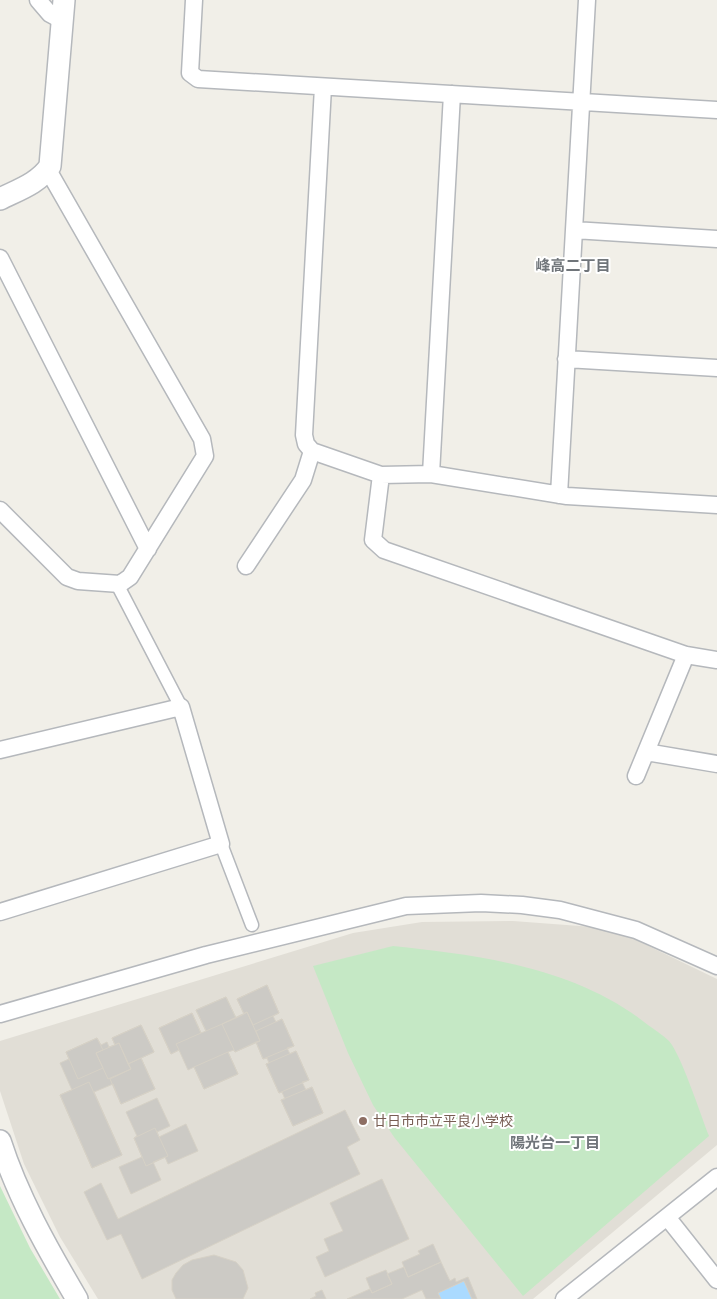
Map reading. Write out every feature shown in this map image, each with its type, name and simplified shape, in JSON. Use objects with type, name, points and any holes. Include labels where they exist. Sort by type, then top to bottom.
[{"type":"street","points":[[38,0],[50,14],[63,21]]},
{"type":"street","points":[[0,199],[37,180],[48,170],[53,156],[64,0]]},
{"type":"street","points":[[194,0],[190,73],[198,79],[717,110]]},
{"type":"street","points":[[559,495],[587,0]]},
{"type":"street","points":[[323,87],[304,435],[306,444],[312,451],[381,475],[431,474],[559,495],[717,505]]},
{"type":"street","points":[[431,474],[452,94]]},
{"type":"street","points":[[0,510],[67,577],[78,581],[118,584],[130,577],[148,549],[201,465],[205,447],[48,170]]},
{"type":"street","points":[[574,230],[717,238]]},
{"type":"street","points":[[0,258],[148,549]]},
{"type":"street","points":[[566,359],[717,368]]},
{"type":"street","points":[[246,566],[302,480],[312,451]]},
{"type":"street","points":[[381,475],[373,525],[373,540],[384,550],[686,655],[717,660]]},
{"type":"street","points":[[118,584],[181,707],[221,844],[252,925]]},
{"type":"street","points":[[636,776],[686,655]]},
{"type":"street","points":[[0,750],[181,707]]},
{"type":"street","points":[[646,752],[717,764]]},
{"type":"street","points":[[0,912],[221,844]]},
{"type":"street","points":[[0,1014],[206,955],[406,906],[481,903],[522,904],[560,910],[636,930],[717,966]]},
{"type":"street","points":[[0,1141],[10,1172],[44,1242],[77,1299]]},
{"type":"street","points":[[564,1299],[583,1293],[667,1217],[717,1177]]},
{"type":"street","points":[[667,1217],[717,1280]]},
{"type":"shaded area","name":"廿日市市立平良小学校","points":[[513,921],[593,927],[632,938],[717,979],[717,1145],[533,1299],[98,1299],[60,1237],[24,1164],[0,1091],[0,1041],[353,933],[422,922]]},
{"type":"green space","points":[[393,946],[493,960],[559,977],[590,990],[620,1006],[669,1041],[685,1071],[709,1136],[523,1296],[394,1137],[373,1105],[348,1053],[313,966]]},
{"type":"green space","points":[[0,1186],[30,1248],[60,1299],[0,1299]]},
{"type":"water","points":[[464,1281],[472,1299],[441,1299],[438,1293]]},
{"type":"building","points":[[267,985],[279,1013],[253,1025],[247,1012],[244,1014],[237,999]]},
{"type":"building","points":[[267,985],[279,1013],[273,1016],[276,1022],[282,1019],[294,1046],[287,1048],[290,1054],[296,1051],[309,1080],[302,1082],[306,1090],[312,1087],[323,1113],[293,1126],[281,1100],[285,1099],[282,1092],[279,1093],[266,1064],[269,1063],[267,1058],[263,1059],[256,1042],[235,1052],[234,1050],[228,1052],[238,1074],[204,1089],[194,1067],[188,1070],[179,1050],[171,1054],[159,1028],[192,1013],[201,1033],[206,1031],[196,1010],[226,997],[236,1018],[244,1014],[237,999]]},
{"type":"building","points":[[226,997],[236,1018],[206,1031],[196,1010]]},
{"type":"building","points":[[247,1012],[260,1041],[235,1052],[222,1024]]},
{"type":"building","points":[[192,1013],[201,1033],[176,1044],[179,1050],[171,1054],[159,1028]]},
{"type":"building","points":[[282,1019],[294,1046],[263,1059],[256,1042],[260,1041],[256,1031]]},
{"type":"building","points":[[141,1025],[154,1052],[128,1064],[119,1043],[115,1045],[112,1038]]},
{"type":"building","points":[[141,1025],[154,1052],[141,1058],[155,1089],[121,1104],[113,1084],[94,1092],[122,1155],[92,1168],[60,1095],[72,1090],[60,1063],[69,1059],[66,1052],[97,1038],[101,1045],[107,1042],[109,1047],[115,1045],[112,1038]]},
{"type":"building","points":[[97,1038],[103,1050],[96,1053],[103,1068],[78,1079],[66,1052]]},
{"type":"building","points":[[119,1043],[131,1069],[108,1079],[96,1053]]},
{"type":"building","points":[[296,1051],[309,1080],[279,1093],[266,1064]]},
{"type":"building","points":[[228,1052],[238,1074],[204,1089],[194,1067]]},
{"type":"building","points":[[141,1058],[155,1089],[121,1104],[110,1079],[131,1069],[128,1064]]},
{"type":"building","points":[[89,1082],[122,1155],[92,1168],[60,1095]]},
{"type":"building","points":[[312,1087],[323,1113],[293,1126],[281,1100]]},
{"type":"building","points":[[157,1098],[170,1126],[157,1132],[159,1137],[186,1124],[198,1151],[168,1164],[165,1157],[153,1162],[161,1180],[131,1194],[119,1167],[142,1157],[134,1138],[137,1136],[126,1112]]},
{"type":"building","points":[[345,1110],[360,1140],[347,1147],[360,1174],[142,1279],[121,1234],[107,1240],[84,1192],[101,1183],[118,1219]]},
{"type":"building","points":[[155,1128],[168,1156],[146,1166],[134,1138]]},
{"type":"building","points":[[382,1179],[409,1239],[325,1277],[316,1257],[329,1251],[324,1239],[343,1231],[330,1203]]},
{"type":"building","points":[[433,1244],[441,1262],[408,1277],[402,1262],[420,1254],[418,1251]]},
{"type":"building","points":[[214,1255],[236,1262],[243,1270],[248,1288],[243,1299],[176,1299],[172,1290],[172,1280],[176,1273],[183,1265],[192,1260]]},
{"type":"building","points":[[441,1262],[450,1281],[455,1278],[456,1282],[468,1277],[477,1299],[472,1299],[464,1281],[438,1293],[441,1299],[426,1299],[422,1290],[402,1299],[347,1299],[370,1289],[372,1293],[392,1284],[387,1274],[404,1267],[408,1277]]},
{"type":"building","points":[[386,1270],[392,1284],[372,1293],[366,1278]]},
{"type":"building","points":[[322,1290],[326,1299],[310,1299],[316,1296],[315,1293]]},
{"type":"place","name":"廿日市市立平良小学校","points":[[363,1121]]},
{"type":"district","name":"峰高二丁目","points":[[573,266]]},
{"type":"district","name":"陽光台一丁目","points":[[555,1143]]}]
